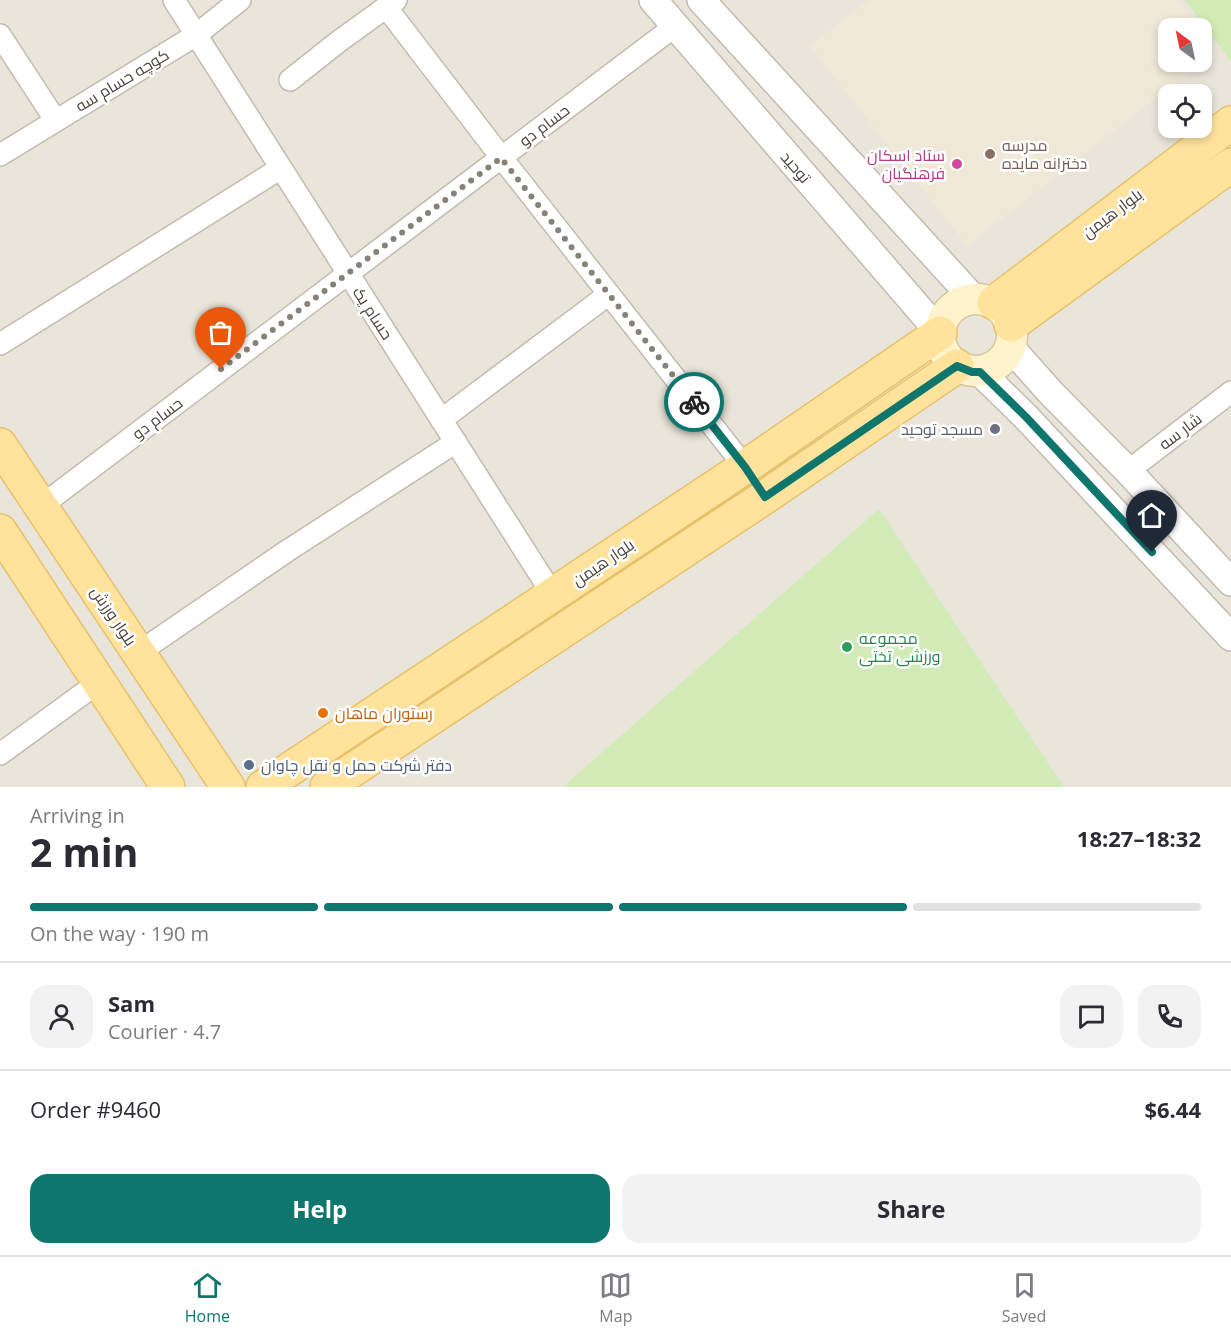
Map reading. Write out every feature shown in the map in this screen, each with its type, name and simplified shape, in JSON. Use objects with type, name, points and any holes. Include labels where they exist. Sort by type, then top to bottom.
[{"type":"main road","name":"بلوار هیمن","points":[[997,319],[1231,123]]},
{"type":"main road","name":"بلوار هیمن","points":[[997,319],[1231,165]]},
{"type":"main road","points":[[327,787],[765,497],[968,369],[999,364],[997,319],[954,306],[947,313],[940,333],[942,348],[968,369]]},
{"type":"main road","name":"بلوار هیمن","points":[[263,787],[745,467],[940,333]]},
{"type":"main road","name":"بلوار ورزش","points":[[0,445],[228,787]]},
{"type":"main road","points":[[745,467],[765,497]]},
{"type":"main road","points":[[0,531],[168,787]]},
{"type":"main road","points":[[553,595],[573,624]]},
{"type":"main road","points":[[131,731],[139,787]]},
{"type":"street","name":"حسام یک","points":[[174,0],[553,595]]},
{"type":"street","name":"کوچه حسام سه","points":[[0,155],[196,35],[240,0]]},
{"type":"street","name":"توحید","points":[[653,0],[940,333]]},
{"type":"street","points":[[675,26],[705,1],[997,319],[1052,393],[1231,582]]},
{"type":"street","points":[[290,80],[391,4],[501,158],[745,467]]},
{"type":"street","name":"حسام دو","points":[[41,506],[675,26]]},
{"type":"street","points":[[0,35],[56,121]]},
{"type":"street","points":[[0,344],[281,168]]},
{"type":"street","points":[[441,420],[609,294]]},
{"type":"street","points":[[968,369],[1026,417],[1231,637]]},
{"type":"street","name":"شار سه","points":[[1128,471],[1231,392]]},
{"type":"street","points":[[1026,417],[1052,393]]},
{"type":"street","points":[[138,653],[287,551],[456,442]]},
{"type":"street","points":[[0,754],[99,682]]},
{"type":"shaded area","points":[[0,0],[1231,0],[1231,787],[0,787]]},
{"type":"shaded area","name":"مدرسه دخترانه مایده","points":[[869,0],[1177,0],[1192,18],[1158,18],[1158,72],[1189,72],[1174,84],[1158,84],[1158,96],[967,246],[810,46]]},
{"type":"shaded area","points":[[1212,44],[1217,50],[1212,54]]},
{"type":"green space","points":[[1185,0],[1231,0],[1231,61],[1212,36],[1212,18],[1198,18]]},
{"type":"green space","name":"مجموعه ورزشی تختی","points":[[879,509],[1064,787],[568,787],[566,784]]},
{"type":"way so far","points":[[221,369],[501,158],[694,402]]},
{"type":"place","name":"مدرسه دخترانه مایده","points":[[990,154]]},
{"type":"place","name":"ستاد اسکان فرهنگیان","points":[[957,164]]},
{"type":"place","name":"مسجد توحید","points":[[995,429]]},
{"type":"place","name":"مجموعه ورزشی تختی","points":[[847,647]]},
{"type":"place","name":"رستوران ماهان","points":[[323,713]]},
{"type":"place","name":"دفتر شرکت حمل و نقل چاوان","points":[[249,765]]},
{"type":"route","points":[[694,402],[745,467],[765,497],[957,366],[964,370],[980,372],[1026,417],[1152,552]]}]
